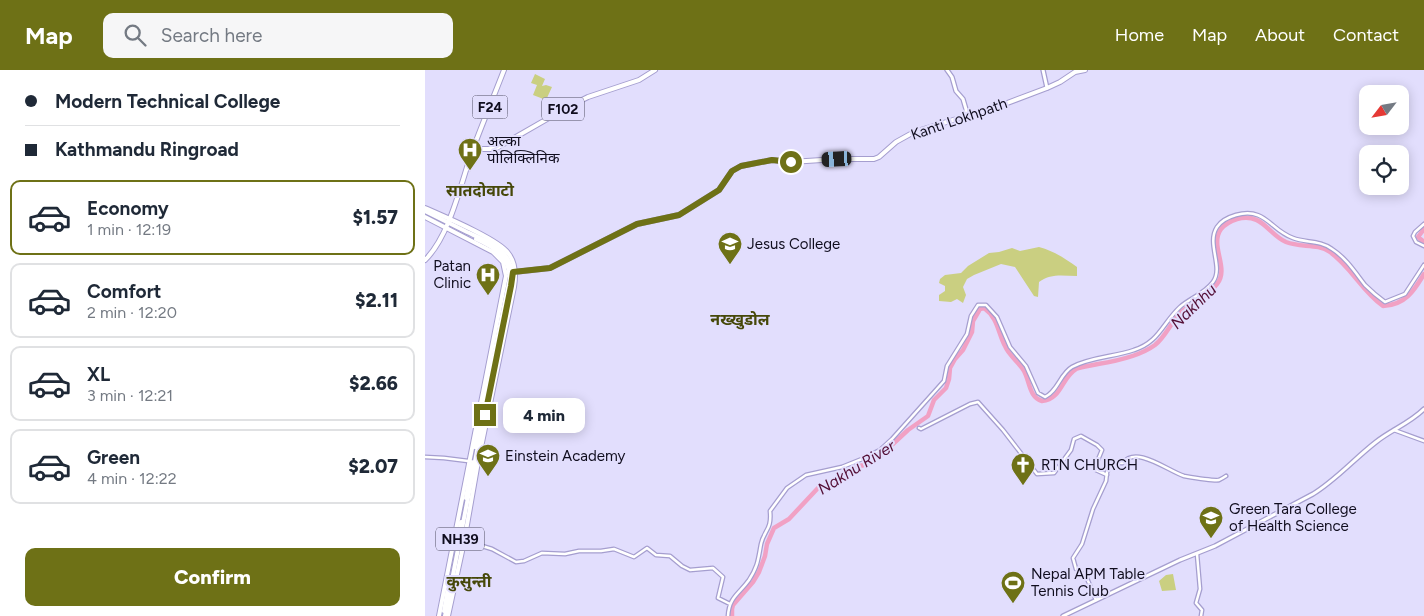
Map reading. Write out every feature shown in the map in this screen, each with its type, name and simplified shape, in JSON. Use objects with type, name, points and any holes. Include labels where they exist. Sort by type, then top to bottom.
[{"type":"main road","name":"F24","points":[[447,223],[504,70]]},
{"type":"main road","name":"F102","points":[[473,149],[495,148],[581,100],[639,80],[655,70]]},
{"type":"main road","points":[[947,70],[952,77],[956,91],[963,99],[968,116]]},
{"type":"main road","points":[[1043,70],[1047,88]]},
{"type":"main road","name":"Kanti Lokhpath","points":[[511,272],[550,268],[637,224],[679,215],[719,190],[732,171],[741,166],[772,160],[791,162],[874,159],[896,142],[914,132],[968,116],[1047,88],[1075,72],[1085,70]]},
{"type":"main road","points":[[425,212],[496,250],[506,261],[511,272]]},
{"type":"main road","points":[[426,259],[436,249],[447,223]]},
{"type":"main road","name":"NH39","points":[[445,616],[511,272]]},
{"type":"main road","points":[[1063,616],[1239,534],[1313,494],[1370,447],[1411,420],[1424,409]]},
{"type":"main road","points":[[445,616],[464,542],[474,462]]},
{"type":"main road","points":[[439,616],[474,462]]},
{"type":"street","points":[[728,616],[730,604],[737,593],[748,582],[757,566],[762,542],[771,522],[770,512],[787,488],[806,475],[842,467],[862,459],[880,450],[892,439],[945,381],[947,366],[967,334],[971,316],[978,305],[985,305],[993,312],[1009,346],[1026,366],[1038,393],[1045,397],[1051,393],[1071,367],[1134,350],[1154,340],[1180,308],[1199,296],[1214,281],[1217,271],[1213,242],[1216,230],[1225,220],[1233,216],[1255,214],[1292,238],[1326,245],[1350,264],[1365,284],[1385,302],[1405,294],[1424,265]]},
{"type":"street","points":[[1424,224],[1413,236],[1416,242],[1424,246]]},
{"type":"street","points":[[919,428],[921,429],[970,404],[978,402],[1003,430],[1037,474],[1054,473],[1071,450],[1074,439],[1081,436],[1102,450],[1095,467],[1096,470],[1107,474]]},
{"type":"street","points":[[1394,430],[1424,441]]},
{"type":"street","points":[[1096,600],[1086,576],[1076,569],[1073,558],[1082,544],[1093,509],[1112,463],[1123,463],[1126,459],[1135,456],[1186,476],[1218,480],[1226,476]]},
{"type":"street","points":[[425,457],[474,462]]},
{"type":"street","points":[[464,542],[492,550],[513,561],[520,562],[543,553],[565,554],[614,548],[634,557],[647,548],[656,555],[667,555],[673,558],[690,570],[713,568],[723,577],[718,598],[730,604]]},
{"type":"street","points":[[1197,554],[1200,589],[1196,604],[1202,610],[1201,616]]},
{"type":"green space","points":[[535,74],[545,79],[542,86],[552,87],[546,100],[533,95],[537,85],[531,83]]},
{"type":"green space","points":[[1039,247],[1054,253],[1077,267],[1077,276],[1057,276],[1044,279],[1039,282],[1038,297],[1034,296],[1015,267],[1001,264],[967,279],[963,287],[966,295],[963,303],[957,299],[951,302],[939,301],[939,295],[945,291],[945,286],[939,283],[940,279],[945,275],[961,273],[968,266],[989,253],[1012,248],[1020,251]]},
{"type":"green space","points":[[1173,574],[1176,590],[1162,591],[1159,581],[1166,575]]},
{"type":"waterway","name":"Nakhhu","points":[[732,616],[733,605],[759,572],[774,528],[789,519],[818,488],[837,481],[856,467],[864,465],[881,455],[908,430],[928,416],[934,400],[946,388],[950,368],[963,350],[972,332],[973,321],[980,309],[984,308],[992,316],[1007,350],[1024,371],[1030,389],[1042,401],[1054,396],[1076,369],[1120,360],[1155,345],[1181,312],[1205,296],[1217,284],[1221,271],[1217,243],[1218,236],[1224,226],[1237,219],[1246,218],[1259,221],[1286,242],[1325,249],[1337,258],[1383,306],[1403,300],[1424,274]]},
{"type":"waterway","name":"Nakhhu","points":[[1424,229],[1418,237],[1424,242]]},
{"type":"place","name":"अल्का पोलिक्लिनिक","points":[[470,171]]},
{"type":"place","name":"Jesus College","points":[[730,265]]},
{"type":"place","name":"Patan Clinic","points":[[488,296]]},
{"type":"place","name":"Einstein Academy","points":[[488,477]]},
{"type":"place","name":"RTN CHURCH","points":[[1023,486]]},
{"type":"place","name":"Green Tara College of Health Science","points":[[1211,539]]},
{"type":"place","name":"Nepal APM Table Tennis Club","points":[[1013,604]]},
{"type":"district","name":"सातदोवाटो","points":[[480,190]]},
{"type":"district","name":"नख्खुडोल","points":[[740,319]]},
{"type":"district","name":"कुसुन्ती","points":[[469,581]]},
{"type":"route","points":[[485,415],[513,272],[550,268],[637,224],[679,215],[719,190],[732,171],[741,166],[772,160],[791,162]]},
{"type":"water label","name":"Nakhu River","points":[[856,467]]}]
